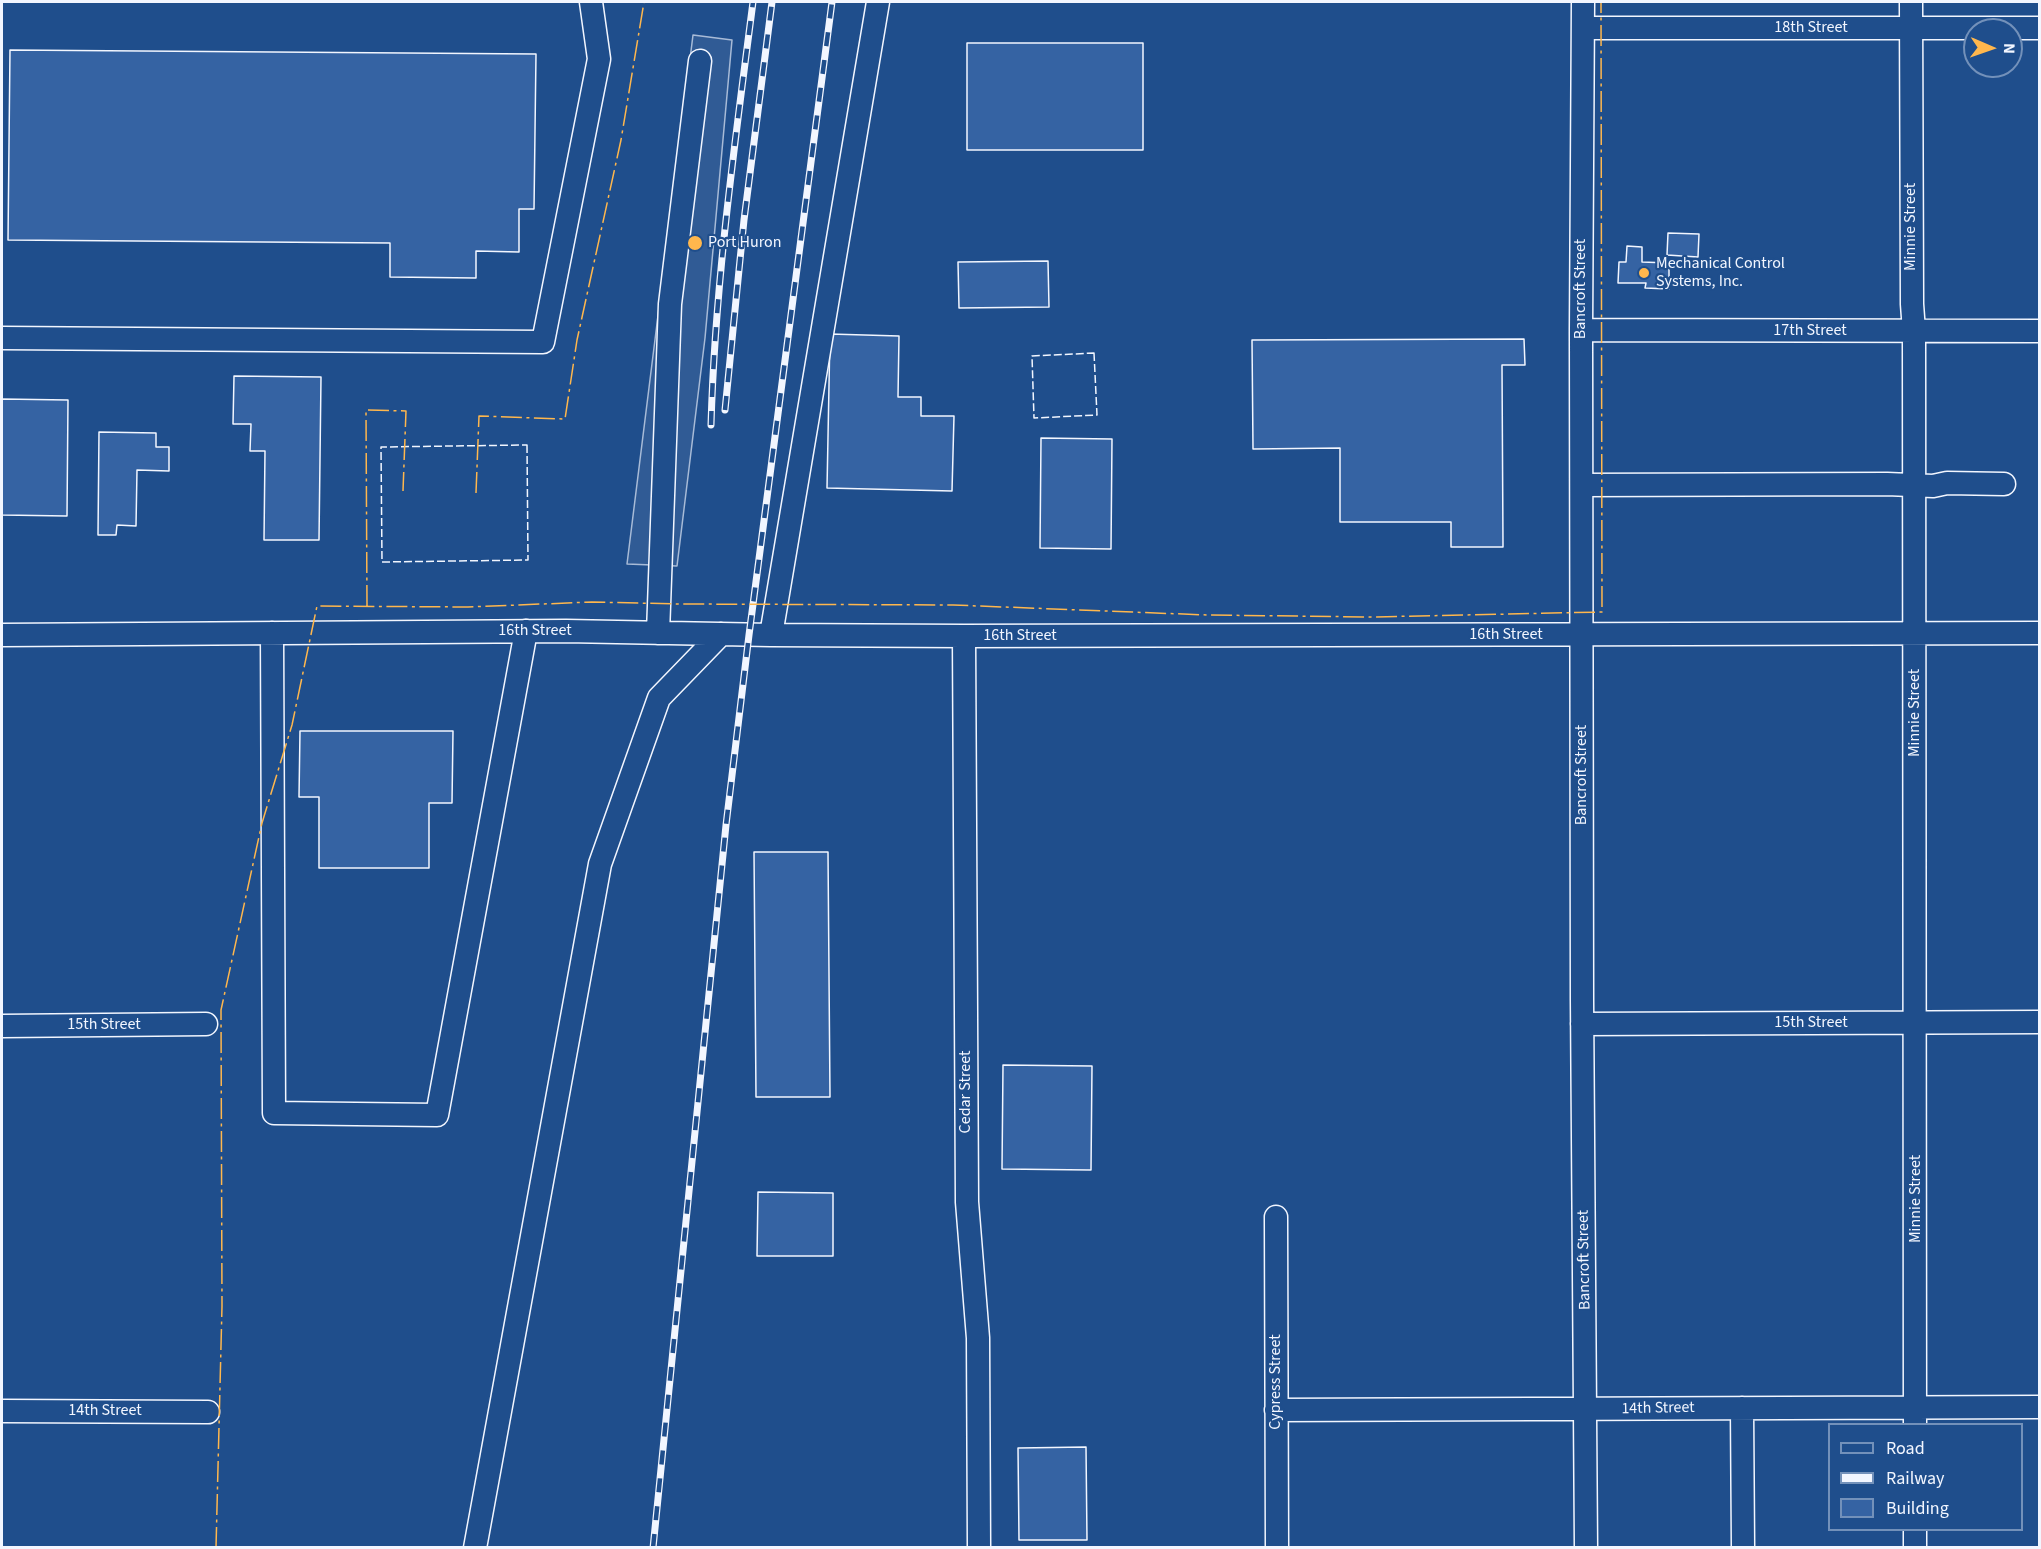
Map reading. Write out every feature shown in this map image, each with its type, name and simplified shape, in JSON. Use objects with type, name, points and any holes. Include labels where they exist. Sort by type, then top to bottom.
[{"type":"street","points":[[2,338],[543,342],[598,58],[591,2]]},
{"type":"street","points":[[771,635],[879,2]]},
{"type":"street","name":"Bancroft Street","points":[[1583,2],[1582,1024],[1586,1548]]},
{"type":"street","name":"Minnie Street","points":[[1911,2],[1916,1022],[1915,1416]]},
{"type":"street","name":"18th Street","points":[[1583,28],[2040,28]]},
{"type":"street","points":[[658,633],[670,304],[700,61]]},
{"type":"street","name":"17th Street","points":[[1581,330],[2040,331]]},
{"type":"street","points":[[1582,485],[1914,484],[1933,486],[1947,483],[2004,484]]},
{"type":"street","points":[[272,633],[274,1113],[437,1115],[526,631]]},
{"type":"street","name":"16th Street","points":[[2,635],[526,631],[964,636],[2040,633]]},
{"type":"street","points":[[475,1548],[600,864],[659,698],[722,634]]},
{"type":"street","name":"Cedar Street","points":[[964,636],[967,1202],[978,1338],[979,1548]]},
{"type":"street","name":"15th Street","points":[[1582,1024],[2040,1022]]},
{"type":"street","name":"15th Street","points":[[2,1026],[206,1024]]},
{"type":"street","name":"Cypress Street","points":[[1276,1217],[1277,1548]]},
{"type":"street","name":"14th Street","points":[[1276,1410],[1742,1408],[1915,1416],[2040,1407]]},
{"type":"street","points":[[1742,1408],[1743,1548]]},
{"type":"street","name":"14th Street","points":[[2,1411],[208,1412]]},
{"type":"street","points":[[1915,1531],[1916,1548]]},
{"type":"shaded area","points":[[693,35],[732,40],[705,338],[677,566],[627,564]]},
{"type":"building","points":[[967,43],[1143,43],[1143,150],[967,150]]},
{"type":"building","points":[[10,50],[536,54],[534,209],[519,209],[519,252],[476,251],[476,278],[390,277],[390,243],[8,240]]},
{"type":"building","points":[[1668,233],[1699,234],[1698,257],[1667,255]]},
{"type":"building","name":"Mechanical Control Systems, Inc.","points":[[1627,246],[1642,247],[1642,262],[1669,263],[1669,289],[1645,288],[1646,283],[1618,283],[1619,262],[1626,262]]},
{"type":"building","points":[[1048,261],[1049,307],[959,308],[958,262]]},
{"type":"building","points":[[830,334],[899,336],[898,397],[921,397],[921,416],[954,416],[952,491],[827,488]]},
{"type":"building","points":[[1524,339],[1525,365],[1502,365],[1503,547],[1451,547],[1451,522],[1340,522],[1340,448],[1253,449],[1252,340]]},
{"type":"building","points":[[234,376],[321,377],[319,540],[264,540],[265,451],[250,451],[251,424],[233,424]]},
{"type":"building","points":[[2,399],[68,400],[67,516],[2,515]]},
{"type":"building","points":[[99,432],[156,433],[156,447],[169,447],[169,471],[137,470],[136,526],[117,525],[116,535],[98,535]]},
{"type":"building","points":[[1041,438],[1112,439],[1111,549],[1040,548]]},
{"type":"building","points":[[300,731],[453,731],[452,803],[429,803],[429,868],[319,868],[319,797],[299,797]]},
{"type":"building","points":[[754,852],[828,852],[830,1097],[756,1097]]},
{"type":"building","points":[[1003,1065],[1092,1066],[1091,1170],[1002,1169]]},
{"type":"building","points":[[758,1192],[833,1193],[833,1256],[757,1256]]},
{"type":"building","points":[[1086,1447],[1087,1540],[1019,1540],[1018,1448]]},
{"type":"railway","points":[[711,425],[721,266],[753,2]]},
{"type":"railway","points":[[725,410],[744,220],[772,2]]},
{"type":"railway","points":[[653,1548],[726,825],[832,2]]},
{"type":"fence","points":[[1094,353],[1097,415],[1034,418],[1032,356],[1094,353]]},
{"type":"fence","points":[[527,445],[528,560],[382,562],[381,447],[527,445]]},
{"type":"power","points":[[476,493],[479,416],[565,419],[577,340],[621,140],[644,2]]},
{"type":"power","points":[[216,1548],[222,1306],[221,1010],[262,823],[292,725],[317,606],[468,607],[592,602],[953,605],[1207,615],[1372,617],[1602,612],[1601,2]]},
{"type":"power","points":[[367,606],[366,410],[406,411],[403,491]]},
{"type":"place","name":"Port Huron","points":[[695,243]]},
{"type":"place","name":"Mechanical Control Systems, Inc.","points":[[1644,273]]}]
